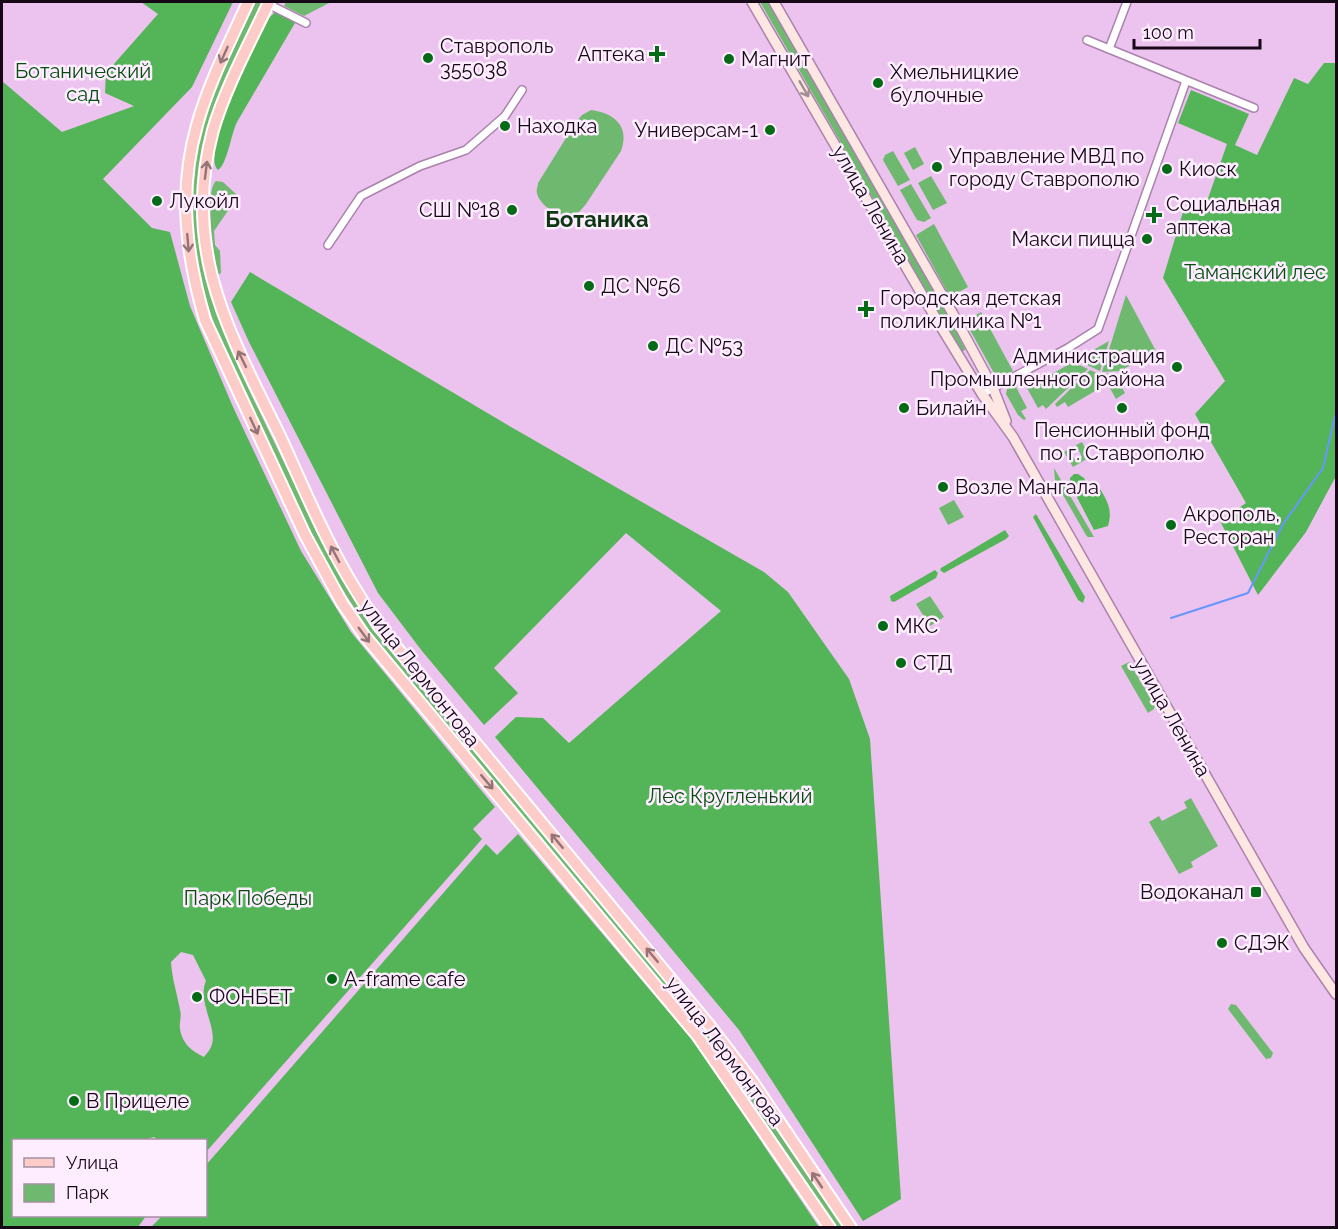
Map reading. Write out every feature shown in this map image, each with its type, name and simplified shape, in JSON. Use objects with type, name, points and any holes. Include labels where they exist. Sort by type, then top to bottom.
[{"type":"main road","name":"улица Лермонтова","points":[[248,2],[207,93],[196,125],[186,191],[185,220],[188,253],[206,320],[305,535],[337,594],[364,635],[697,1035],[830,1227]]},
{"type":"main road","name":"улица Ленина","points":[[752,2],[938,322],[982,394],[1013,437],[1304,948],[1336,994]]},
{"type":"main road","name":"улица Ленина","points":[[774,2],[953,314],[993,388],[1013,437]]},
{"type":"main road","name":"улица Лермонтова","points":[[268,3],[224,99],[213,130],[204,192],[204,230],[210,272],[222,314],[329,543],[378,625],[710,1026],[752,1082],[851,1227]]},
{"type":"main road","points":[[697,1035],[710,1026]]},
{"type":"street","points":[[1109,49],[1127,2]]},
{"type":"street","points":[[268,3],[306,23]]},
{"type":"street","points":[[1087,40],[1254,108]]},
{"type":"street","points":[[982,394],[1068,348],[1098,329],[1186,81]]},
{"type":"street","points":[[328,245],[361,196],[420,166],[466,150],[505,116],[522,90]]},
{"type":"green space","name":"Парк Победы","points":[[141,2],[233,2],[192,87],[103,179],[152,228],[170,232],[190,306],[233,407],[301,551],[351,632],[495,807],[473,829],[482,839],[207,1151],[207,1139],[157,1139],[154,1137],[147,1139],[12,1139],[12,1217],[145,1217],[138,1227],[2,1227],[2,81],[62,132],[134,106],[105,93],[106,73],[158,14]],"holes":[[[181,952],[193,955],[206,981],[204,997],[213,1037],[211,1048],[204,1057],[188,1046],[181,1034],[181,1012],[171,962]]]},
{"type":"green space","points":[[256,2],[263,2],[227,78],[212,117],[201,158],[197,198],[199,237],[205,274],[216,310],[245,381],[323,541],[373,628],[700,1022],[699,1026],[695,1026],[369,631],[327,565],[225,353],[199,270],[192,215],[193,186],[202,128],[212,95]]},
{"type":"green space","points":[[286,2],[331,2],[304,16],[284,6]]},
{"type":"green space","points":[[760,2],[768,2],[949,317],[964,351],[961,351]]},
{"type":"green space","points":[[274,13],[295,23],[237,122],[224,162],[218,170],[214,160],[216,142],[223,120],[254,49],[269,18]]},
{"type":"green space","name":"Таманский лес","points":[[1324,63],[1336,63],[1336,476],[1306,532],[1258,595],[1220,521],[1246,503],[1195,414],[1225,381],[1163,278],[1183,212],[1205,207],[1227,144],[1178,123],[1191,90],[1249,114],[1235,145],[1257,155],[1294,78],[1308,84]]},
{"type":"green space","points":[[591,110],[607,114],[622,128],[621,151],[581,210],[571,216],[561,215],[550,210],[541,202],[537,192],[538,183],[576,122]]},
{"type":"green space","points":[[915,147],[924,164],[913,170],[904,153]]},
{"type":"green space","points":[[893,151],[910,180],[898,186],[883,160],[885,155]]},
{"type":"green space","points":[[931,176],[947,203],[933,210],[918,183]]},
{"type":"green space","points":[[216,181],[223,182],[238,196],[214,231],[215,245],[220,251],[221,273],[218,275],[210,211],[212,187]]},
{"type":"green space","points":[[911,184],[931,218],[924,222],[917,220],[900,190]]},
{"type":"green space","points":[[934,224],[968,287],[950,297],[916,235]]},
{"type":"green space","name":"Лес Кругленький","points":[[250,272],[506,424],[764,572],[788,592],[849,679],[870,739],[901,1199],[863,1221],[739,1030],[495,737],[516,717],[543,718],[569,743],[721,611],[626,533],[494,668],[518,693],[484,725],[422,651],[378,593],[249,342],[231,302]]},
{"type":"green space","points":[[1126,295],[1156,351],[1120,371],[1102,372]]},
{"type":"green space","points":[[981,312],[1013,371],[1003,376],[994,373],[965,321]]},
{"type":"green space","points":[[1109,341],[1100,371],[1076,360]]},
{"type":"green space","points":[[1073,362],[1088,369],[1046,409],[1043,405],[1038,408],[1027,388]]},
{"type":"green space","points":[[1090,370],[1099,374],[1095,391],[1068,407],[1065,402],[1057,407],[1055,404]]},
{"type":"green space","points":[[1114,373],[1125,393],[1116,399],[1102,374]]},
{"type":"green space","points":[[1018,379],[1020,384],[1016,387],[1027,408],[1021,411],[1026,419],[1024,420],[1018,415],[1006,394],[1008,385]]},
{"type":"green space","points":[[1082,442],[1090,457],[1073,467],[1064,452],[1068,450],[1075,460],[1082,457],[1076,445]]},
{"type":"green space","points":[[1054,468],[1094,537],[1086,535],[1055,481]]},
{"type":"green space","points":[[1074,474],[1084,478],[1089,488],[1098,486],[1108,505],[1110,515],[1108,526],[1094,530],[1070,484],[1070,478]]},
{"type":"green space","points":[[954,500],[964,517],[948,525],[939,508]]},
{"type":"green space","points":[[1036,514],[1085,597],[1083,603],[1078,600],[1033,517]]},
{"type":"green space","points":[[1005,530],[1009,536],[1006,539],[944,573],[940,570],[941,568]]},
{"type":"green space","points":[[935,570],[938,573],[936,578],[894,602],[891,601],[890,596]]},
{"type":"green space","points":[[930,596],[944,617],[930,626],[916,604]]},
{"type":"green space","points":[[1129,662],[1155,705],[1154,709],[1148,713],[1121,666]]},
{"type":"green space","points":[[1191,798],[1218,846],[1191,862],[1193,867],[1179,874],[1149,822],[1159,816],[1162,821],[1187,808],[1184,802]]},
{"type":"green space","points":[[518,834],[694,1042],[819,1227],[151,1227],[161,1217],[207,1217],[207,1164],[486,844],[497,855]]},
{"type":"green space","points":[[1231,1004],[1236,1005],[1273,1053],[1271,1058],[1266,1059],[1228,1009]]},
{"type":"green space","points":[[708,1034],[746,1085],[843,1227],[837,1227],[742,1087],[704,1037]]},
{"type":"waterway","points":[[1171,618],[1248,593],[1283,524],[1323,468],[1336,412]]},
{"type":"place","name":"Аптека","points":[[657,54]]},
{"type":"place","name":"Ставрополь 355038","points":[[428,58]]},
{"type":"place","name":"Магнит","points":[[729,59]]},
{"type":"place","name":"Хмельницкие булочные","points":[[878,83]]},
{"type":"place","name":"Находка","points":[[505,126]]},
{"type":"place","name":"Универсам-1","points":[[770,130]]},
{"type":"place","name":"Управление МВД по городу Ставрополю","points":[[937,167]]},
{"type":"place","name":"Киоск","points":[[1167,169]]},
{"type":"place","name":"Лукойл","points":[[157,201]]},
{"type":"place","name":"СШ №18","points":[[512,210]]},
{"type":"place","name":"Социальная аптека","points":[[1154,215]]},
{"type":"place","name":"Макси пицца","points":[[1147,239]]},
{"type":"place","name":"ДС №56","points":[[589,286]]},
{"type":"place","name":"Городская детская поликлиника №1","points":[[866,309]]},
{"type":"place","name":"ДС №53","points":[[653,346]]},
{"type":"place","name":"Администрация Промышленного района","points":[[1177,367]]},
{"type":"place","name":"Билайн","points":[[904,408]]},
{"type":"place","name":"Пенсионный фонд по г. Ставрополю","points":[[1122,408]]},
{"type":"place","name":"Возле Мангала","points":[[943,487]]},
{"type":"place","name":"Акрополь, Ресторан","points":[[1171,525]]},
{"type":"place","name":"МКС","points":[[883,626]]},
{"type":"place","name":"СТД","points":[[901,663]]},
{"type":"place","name":"Водоканал","points":[[1256,892]]},
{"type":"place","name":"СДЭК","points":[[1222,943]]},
{"type":"place","name":"A-frame cafe","points":[[332,979]]},
{"type":"place","name":"ФОНБЕТ","points":[[197,997]]},
{"type":"place","name":"В Прицеле","points":[[74,1101]]},
{"type":"district","name":"Ботаника","points":[[597,219]]},
{"type":"park label","name":"Ботанический сад","points":[[83,82]]}]
